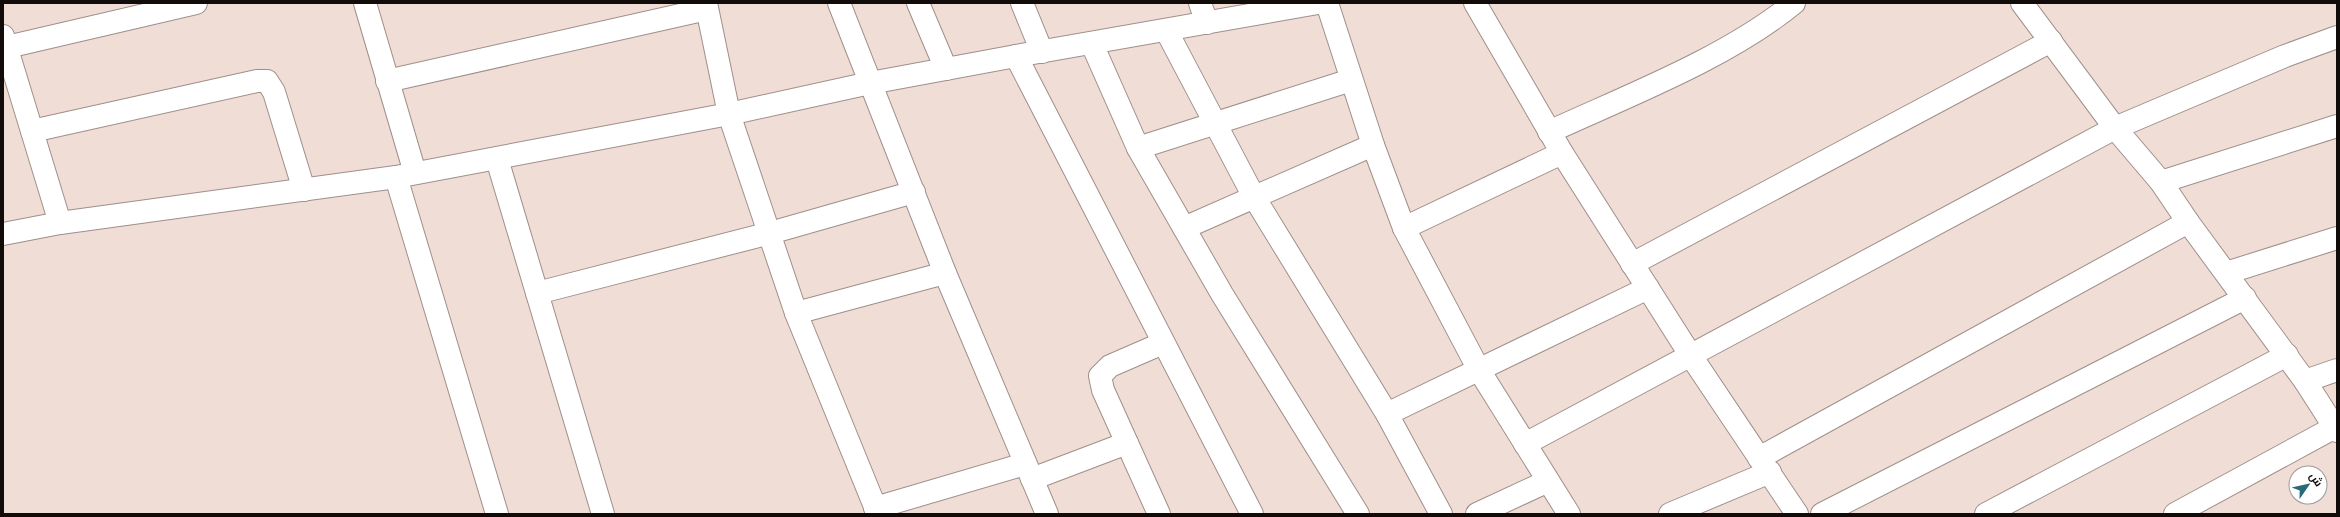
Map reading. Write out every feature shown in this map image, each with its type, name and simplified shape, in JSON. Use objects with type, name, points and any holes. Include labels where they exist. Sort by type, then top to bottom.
[{"type":"street","points":[[60,223],[5,42],[196,3]]},
{"type":"street","points":[[365,3],[387,81],[405,175],[497,514]]},
{"type":"street","points":[[839,3],[945,273],[1047,514]]},
{"type":"street","points":[[918,3],[946,69]]},
{"type":"street","points":[[1022,3],[1042,52]]},
{"type":"street","points":[[3,234],[60,223],[304,190],[405,175],[497,159],[729,114],[870,83],[1166,30],[1204,13],[1318,3]]},
{"type":"street","points":[[1327,3],[1373,145],[1404,228],[1479,370],[1569,514]]},
{"type":"street","points":[[1475,3],[1562,153],[1691,356],[1797,514]]},
{"type":"street","points":[[1549,132],[1676,73],[1728,46],[1774,19],[1794,3]]},
{"type":"street","points":[[2027,4],[2051,41],[2115,128],[2161,182],[2188,222],[2305,381],[2336,429],[2175,514]]},
{"type":"street","points":[[387,81],[706,6],[729,114],[796,313],[876,511],[1029,471],[1127,443]]},
{"type":"street","points":[[1166,30],[1214,124],[1254,197],[1387,414],[1441,514]]},
{"type":"street","points":[[1524,444],[2115,128],[2285,56],[2337,37]]},
{"type":"street","points":[[1632,264],[2051,41]]},
{"type":"street","points":[[1092,44],[1138,148],[1222,294],[1358,514]]},
{"type":"street","points":[[1016,56],[1252,514]]},
{"type":"street","points":[[1138,148],[1351,80]]},
{"type":"street","points":[[32,131],[257,81],[267,81],[274,92],[304,190]]},
{"type":"street","points":[[2161,182],[2337,126]]},
{"type":"street","points":[[1184,228],[1373,145]]},
{"type":"street","points":[[1404,228],[1562,153]]},
{"type":"street","points":[[497,159],[603,514]]},
{"type":"street","points":[[537,293],[770,233],[914,192]]},
{"type":"street","points":[[1670,514],[1764,465],[2188,222]]},
{"type":"street","points":[[2226,273],[2337,238]]},
{"type":"street","points":[[796,313],[945,273]]},
{"type":"street","points":[[1387,414],[1648,288]]},
{"type":"street","points":[[1822,514],[2245,298]]},
{"type":"street","points":[[1159,514],[1102,390],[1100,376],[1110,366],[1163,343]]},
{"type":"street","points":[[1986,514],[2286,355]]},
{"type":"street","points":[[2305,381],[2337,370]]},
{"type":"street","points":[[1477,514],[1548,481]]}]
